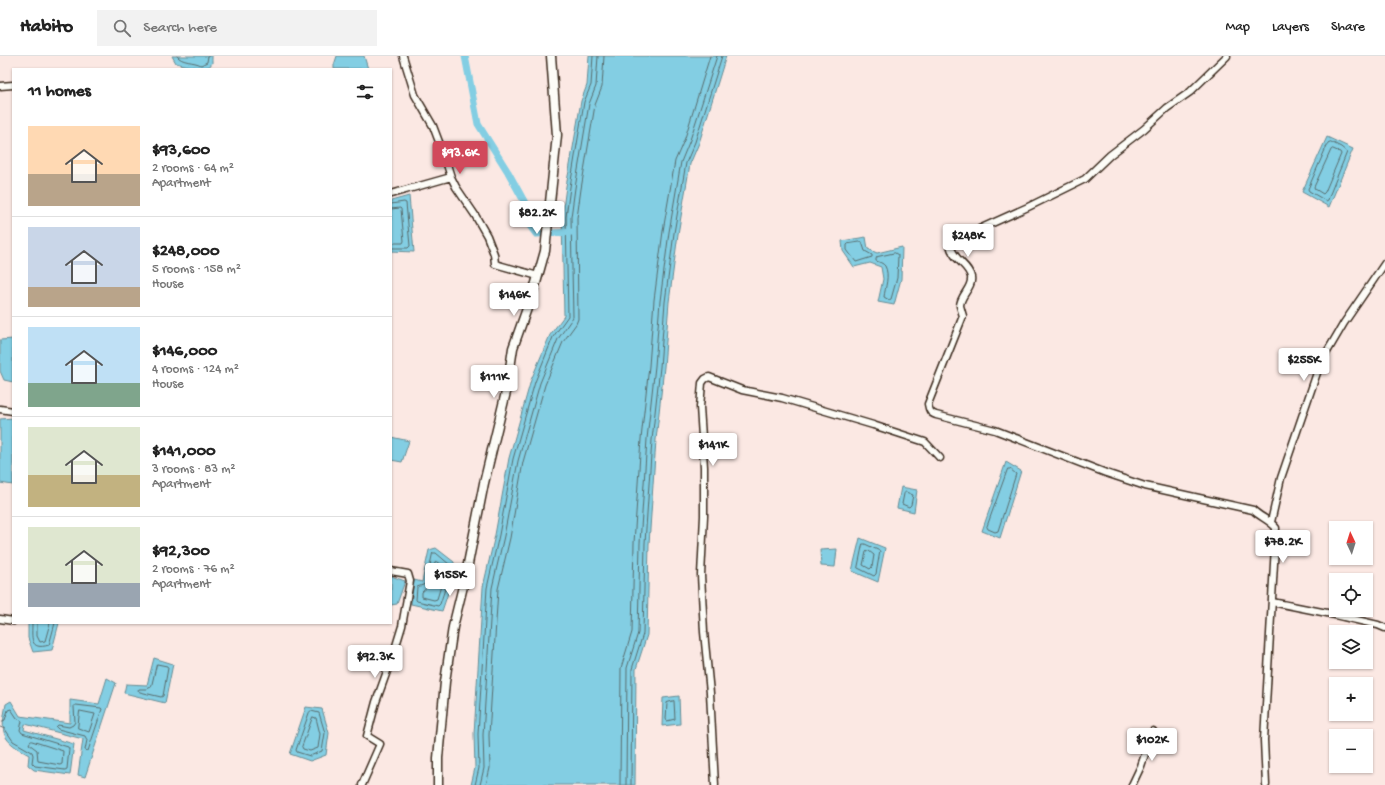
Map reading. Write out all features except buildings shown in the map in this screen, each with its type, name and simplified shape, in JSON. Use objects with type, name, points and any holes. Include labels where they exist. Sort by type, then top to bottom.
[{"type":"main road","points":[[438,785],[438,758],[445,682],[453,627],[466,574],[484,483],[507,388],[513,348],[545,251],[558,135],[551,56]]},
{"type":"street","points":[[403,56],[415,95],[433,126],[451,177],[487,236],[494,254],[495,264],[538,276]]},
{"type":"street","points":[[1227,56],[1190,92],[1167,108],[1144,129],[1110,154],[1085,179],[957,239],[950,246],[951,252],[970,272],[971,284],[961,302],[960,307],[963,316],[928,404],[929,410],[936,416],[996,430],[1106,473],[1144,486],[1253,510],[1259,516],[1271,522],[1276,528],[1264,740],[1266,785]]},
{"type":"street","points":[[0,86],[12,85]]},
{"type":"street","points":[[392,194],[451,177]]},
{"type":"street","points":[[1271,522],[1281,478],[1320,364],[1344,323],[1385,263]]},
{"type":"street","points":[[715,785],[701,575],[704,516],[704,467],[700,407],[702,382],[704,379],[709,377],[742,390],[782,398],[925,442],[940,458]]},
{"type":"street","points":[[0,409],[12,411]]},
{"type":"street","points":[[362,785],[380,744],[368,736],[376,702],[402,626],[410,581],[408,574],[392,571]]},
{"type":"street","points":[[1272,602],[1378,625],[1385,628]]},
{"type":"street","points":[[0,619],[12,621]]},
{"type":"street","points":[[1132,785],[1141,766],[1153,731]]},
{"type":"water","points":[[172,56],[212,56],[212,63],[206,68],[190,67],[176,63]]},
{"type":"water","points":[[337,56],[364,56],[368,68],[334,68]]},
{"type":"water","points":[[589,56],[726,56],[699,143],[690,164],[678,234],[669,302],[656,440],[649,544],[647,635],[636,669],[635,785],[471,785],[475,768],[474,734],[483,587],[495,535],[509,458],[531,380],[550,335],[564,316],[562,217],[581,101],[587,85]]},
{"type":"water","points":[[1327,137],[1353,149],[1329,207],[1302,192]]},
{"type":"water","points":[[409,196],[414,252],[392,251],[392,201]]},
{"type":"water","points":[[866,237],[868,249],[877,253],[902,247],[901,279],[894,305],[878,302],[883,279],[881,267],[870,263],[854,267],[843,251],[842,241]]},
{"type":"water","points":[[12,339],[12,382],[4,380],[0,371],[0,340]]},
{"type":"water","points":[[12,418],[12,485],[0,483],[0,419]]},
{"type":"water","points":[[392,437],[409,441],[402,462],[392,460]]},
{"type":"water","points":[[1006,462],[1021,471],[1000,538],[982,531]]},
{"type":"water","points":[[901,487],[917,490],[914,512],[897,508]]},
{"type":"water","points":[[860,538],[885,548],[878,582],[852,571]]},
{"type":"water","points":[[436,548],[454,562],[453,578],[442,611],[411,604],[414,580],[422,582],[429,550]]},
{"type":"water","points":[[837,549],[835,567],[821,566],[820,550]]},
{"type":"water","points":[[392,576],[405,581],[397,604],[392,605]]},
{"type":"water","points":[[28,624],[59,624],[52,650],[33,652],[28,638]]},
{"type":"water","points":[[154,658],[173,664],[165,703],[124,693],[126,684],[147,685]]},
{"type":"water","points":[[107,678],[116,683],[85,777],[78,775],[83,739],[25,724],[24,730],[74,744],[70,775],[34,770],[28,765],[29,755],[13,745],[5,736],[3,723],[6,704],[11,701],[20,716],[70,723],[70,700],[99,704]]},
{"type":"water","points":[[679,696],[680,724],[662,726],[663,698]]},
{"type":"water","points":[[306,707],[322,709],[329,733],[326,755],[310,761],[290,754]]},
{"type":"waterway","points":[[465,56],[478,124],[508,172],[525,203],[530,226],[536,234],[572,232]]}]
